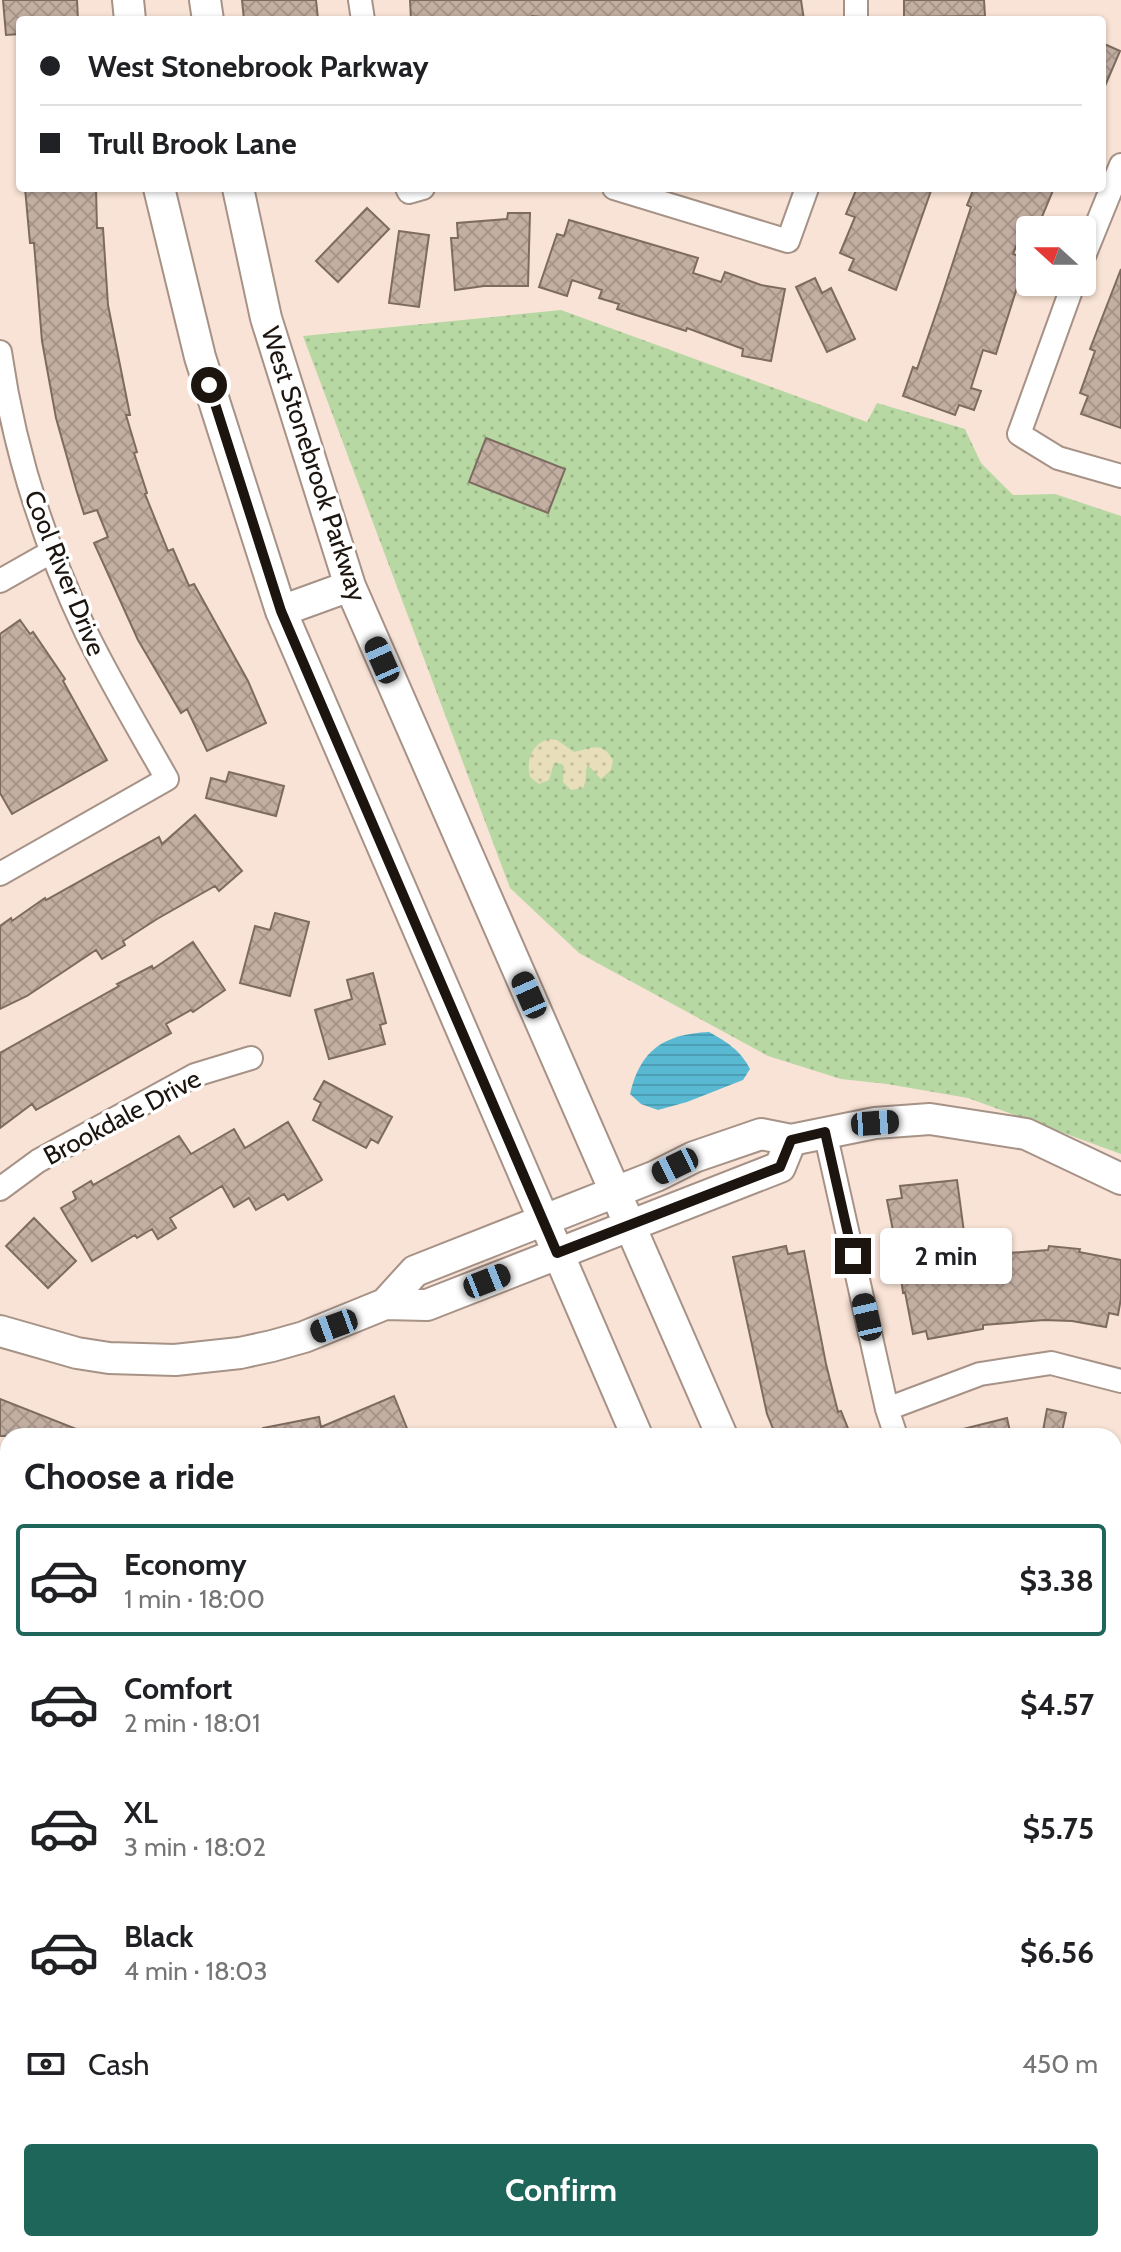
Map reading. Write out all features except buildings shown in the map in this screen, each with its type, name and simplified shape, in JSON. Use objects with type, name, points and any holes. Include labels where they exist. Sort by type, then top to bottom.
[{"type":"street","points":[[1096,234],[1114,199],[1121,165]]},
{"type":"street","points":[[160,192],[200,357],[281,611],[634,1428]]},
{"type":"street","name":"West Stonebrook Parkway","points":[[239,192],[266,318],[350,586],[719,1428]]},
{"type":"street","points":[[627,192],[788,241],[806,192]]},
{"type":"street","points":[[1069,296],[1019,434],[1058,458],[1121,476]]},
{"type":"street","name":"Cool River Drive","points":[[0,352],[10,452],[88,636],[167,779],[0,874]]},
{"type":"street","points":[[0,581],[51,552]]},
{"type":"street","points":[[281,611],[350,586]]},
{"type":"street","name":"Brookdale Drive","points":[[0,1189],[38,1161],[195,1075],[251,1058]]},
{"type":"street","points":[[385,1304],[415,1271],[694,1157],[761,1134],[791,1140],[875,1123],[930,1119],[1026,1134],[1121,1179]]},
{"type":"street","points":[[825,1132],[893,1428]]},
{"type":"street","points":[[0,1331],[45,1346],[88,1355],[175,1360],[229,1355],[272,1346],[304,1337],[385,1304],[427,1305],[780,1167],[791,1140]]},
{"type":"street","points":[[887,1409],[980,1374],[1051,1363],[1121,1381]]},
{"type":"green space","points":[[561,310],[867,422],[877,403],[965,429],[981,463],[1013,495],[1055,494],[1121,516],[1121,1154],[968,1098],[841,1079],[768,1056],[579,953],[510,888],[303,336]]},
{"type":"sand","points":[[549,739],[557,740],[574,752],[595,747],[604,750],[613,760],[611,770],[601,779],[588,765],[583,788],[571,790],[563,782],[564,767],[554,763],[549,780],[539,784],[530,777],[530,759],[534,749]]},
{"type":"water","points":[[709,1032],[732,1047],[746,1062],[750,1069],[743,1080],[658,1110],[641,1104],[630,1094],[640,1066],[656,1047],[679,1036]]},
{"type":"route","points":[[209,385],[281,611],[557,1253],[780,1167],[791,1140],[825,1132],[853,1256]]}]
